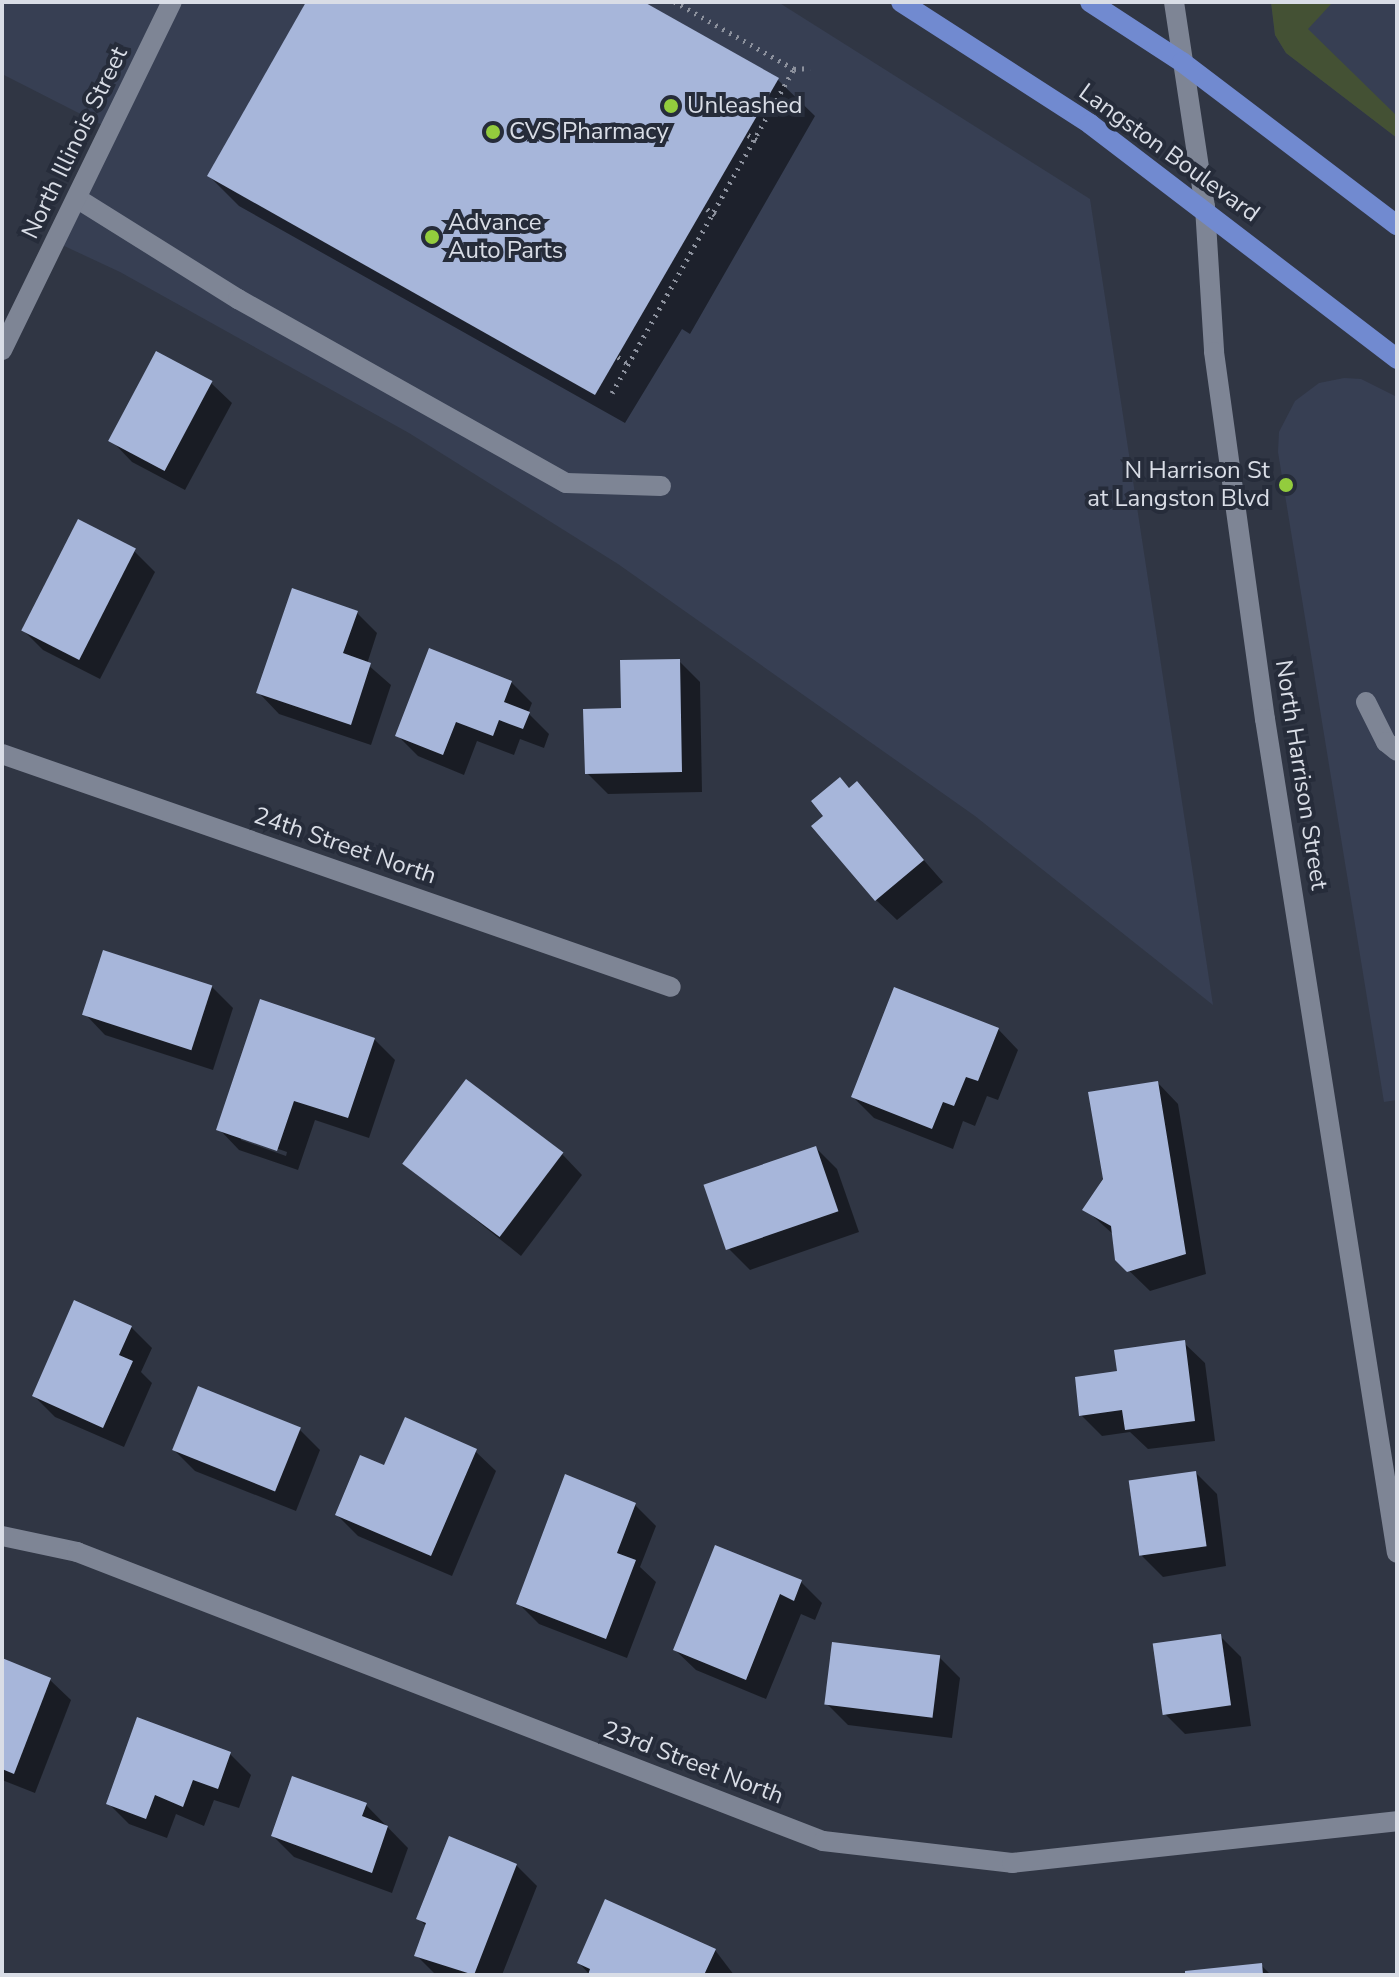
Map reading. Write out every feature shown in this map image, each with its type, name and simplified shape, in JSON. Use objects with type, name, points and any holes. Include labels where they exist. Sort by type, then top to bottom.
[{"type":"main road","name":"Langston Boulevard","points":[[901,2],[1090,124],[1205,207],[1397,359]]},
{"type":"main road","points":[[1090,2],[1182,62],[1397,225]]},
{"type":"street","name":"North Illinois Street","points":[[2,350],[172,2]]},
{"type":"street","name":"North Harrison Street","points":[[1174,2],[1205,207],[1214,352],[1261,688],[1397,1553]]},
{"type":"street","points":[[78,199],[238,299],[566,483],[661,486]]},
{"type":"street","points":[[1366,702],[1386,742],[1397,751]]},
{"type":"street","name":"24th Street North","points":[[2,754],[671,987]]},
{"type":"street","name":"23rd Street North","points":[[2,1536],[77,1552],[823,1841],[1012,1863],[1397,1821]]},
{"type":"path","points":[[675,2],[794,69],[810,68]]},
{"type":"path","points":[[612,393],[715,215],[794,69]]},
{"type":"path","points":[[748,135],[757,140]]},
{"type":"path","points":[[707,209],[715,215]]},
{"type":"path","points":[[618,357],[628,364]]},
{"type":"shaded area","points":[[2,2],[778,2],[1090,199],[1213,1005],[975,816],[618,564],[409,433],[120,272],[60,244],[114,131],[2,74]]},
{"type":"shaded area","points":[[1271,2],[1397,2],[1397,138],[1286,53],[1275,35]]},
{"type":"shaded area","points":[[1344,378],[1361,379],[1397,397],[1397,1100],[1384,1102],[1278,452],[1279,432],[1295,401],[1319,383]]},
{"type":"green space","points":[[1271,2],[1333,2],[1308,29],[1397,116],[1397,138],[1286,53],[1275,35]]},
{"type":"building","points":[[306,2],[644,2],[779,78],[595,395],[207,176]]},
{"type":"building","points":[[156,351],[213,381],[165,471],[108,441]]},
{"type":"building","points":[[78,519],[136,549],[79,660],[21,630]]},
{"type":"building","points":[[292,588],[358,611],[343,653],[371,663],[351,725],[256,693]]},
{"type":"building","points":[[429,648],[512,681],[504,702],[530,712],[523,729],[499,720],[493,736],[456,722],[443,755],[395,736]]},
{"type":"building","points":[[680,659],[682,772],[585,774],[583,709],[621,708],[620,660]]},
{"type":"building","points":[[840,777],[849,788],[857,781],[924,860],[875,901],[811,826],[823,816],[811,801]]},
{"type":"building","points":[[103,950],[212,986],[191,1050],[82,1015]]},
{"type":"building","points":[[894,987],[999,1028],[978,1081],[966,1077],[954,1106],[943,1102],[932,1129],[851,1097]]},
{"type":"building","points":[[260,999],[375,1038],[348,1118],[294,1101],[277,1151],[216,1130]]},
{"type":"building","points":[[466,1079],[563,1152],[500,1237],[402,1164]]},
{"type":"building","points":[[1158,1081],[1186,1254],[1127,1272],[1115,1260],[1111,1226],[1082,1210],[1103,1179],[1088,1092]]},
{"type":"building","points":[[816,1146],[838,1211],[726,1250],[703,1185]]},
{"type":"building","points":[[74,1300],[132,1326],[119,1355],[133,1361],[103,1428],[32,1396]]},
{"type":"building","points":[[1185,1340],[1195,1421],[1125,1430],[1122,1410],[1079,1416],[1075,1377],[1117,1371],[1114,1350]]},
{"type":"building","points":[[198,1386],[301,1428],[275,1492],[172,1450]]},
{"type":"building","points":[[405,1417],[477,1449],[431,1556],[335,1515],[360,1455],[384,1465]]},
{"type":"building","points":[[1196,1471],[1207,1546],[1139,1556],[1129,1480]]},
{"type":"building","points":[[565,1474],[636,1503],[617,1553],[636,1560],[606,1639],[516,1604]]},
{"type":"building","points":[[715,1545],[802,1580],[794,1601],[780,1594],[746,1680],[673,1650]]},
{"type":"building","points":[[1221,1634],[1231,1705],[1163,1715],[1153,1644]]},
{"type":"building","points":[[832,1642],[940,1655],[933,1718],[824,1705]]},
{"type":"building","points":[[2,1658],[51,1678],[14,1774],[2,1769]]},
{"type":"building","points":[[137,1717],[231,1752],[218,1789],[193,1780],[183,1807],[155,1795],[146,1819],[106,1804]]},
{"type":"building","points":[[292,1776],[367,1803],[362,1816],[388,1826],[372,1873],[271,1836]]},
{"type":"building","points":[[449,1836],[517,1864],[474,1975],[414,1956],[426,1923],[416,1919]]},
{"type":"building","points":[[605,1899],[716,1949],[704,1975],[588,1975],[590,1969],[577,1963]]},
{"type":"building","points":[[1262,1963],[1263,1975],[1185,1975],[1185,1971]]},
{"type":"place","name":"Unleashed","points":[[671,106]]},
{"type":"place","name":"CVS Pharmacy","points":[[493,132]]},
{"type":"place","name":"Advance Auto Parts","points":[[432,237]]},
{"type":"place","name":"N Harrison St at Langston Blvd","points":[[1286,485]]}]
